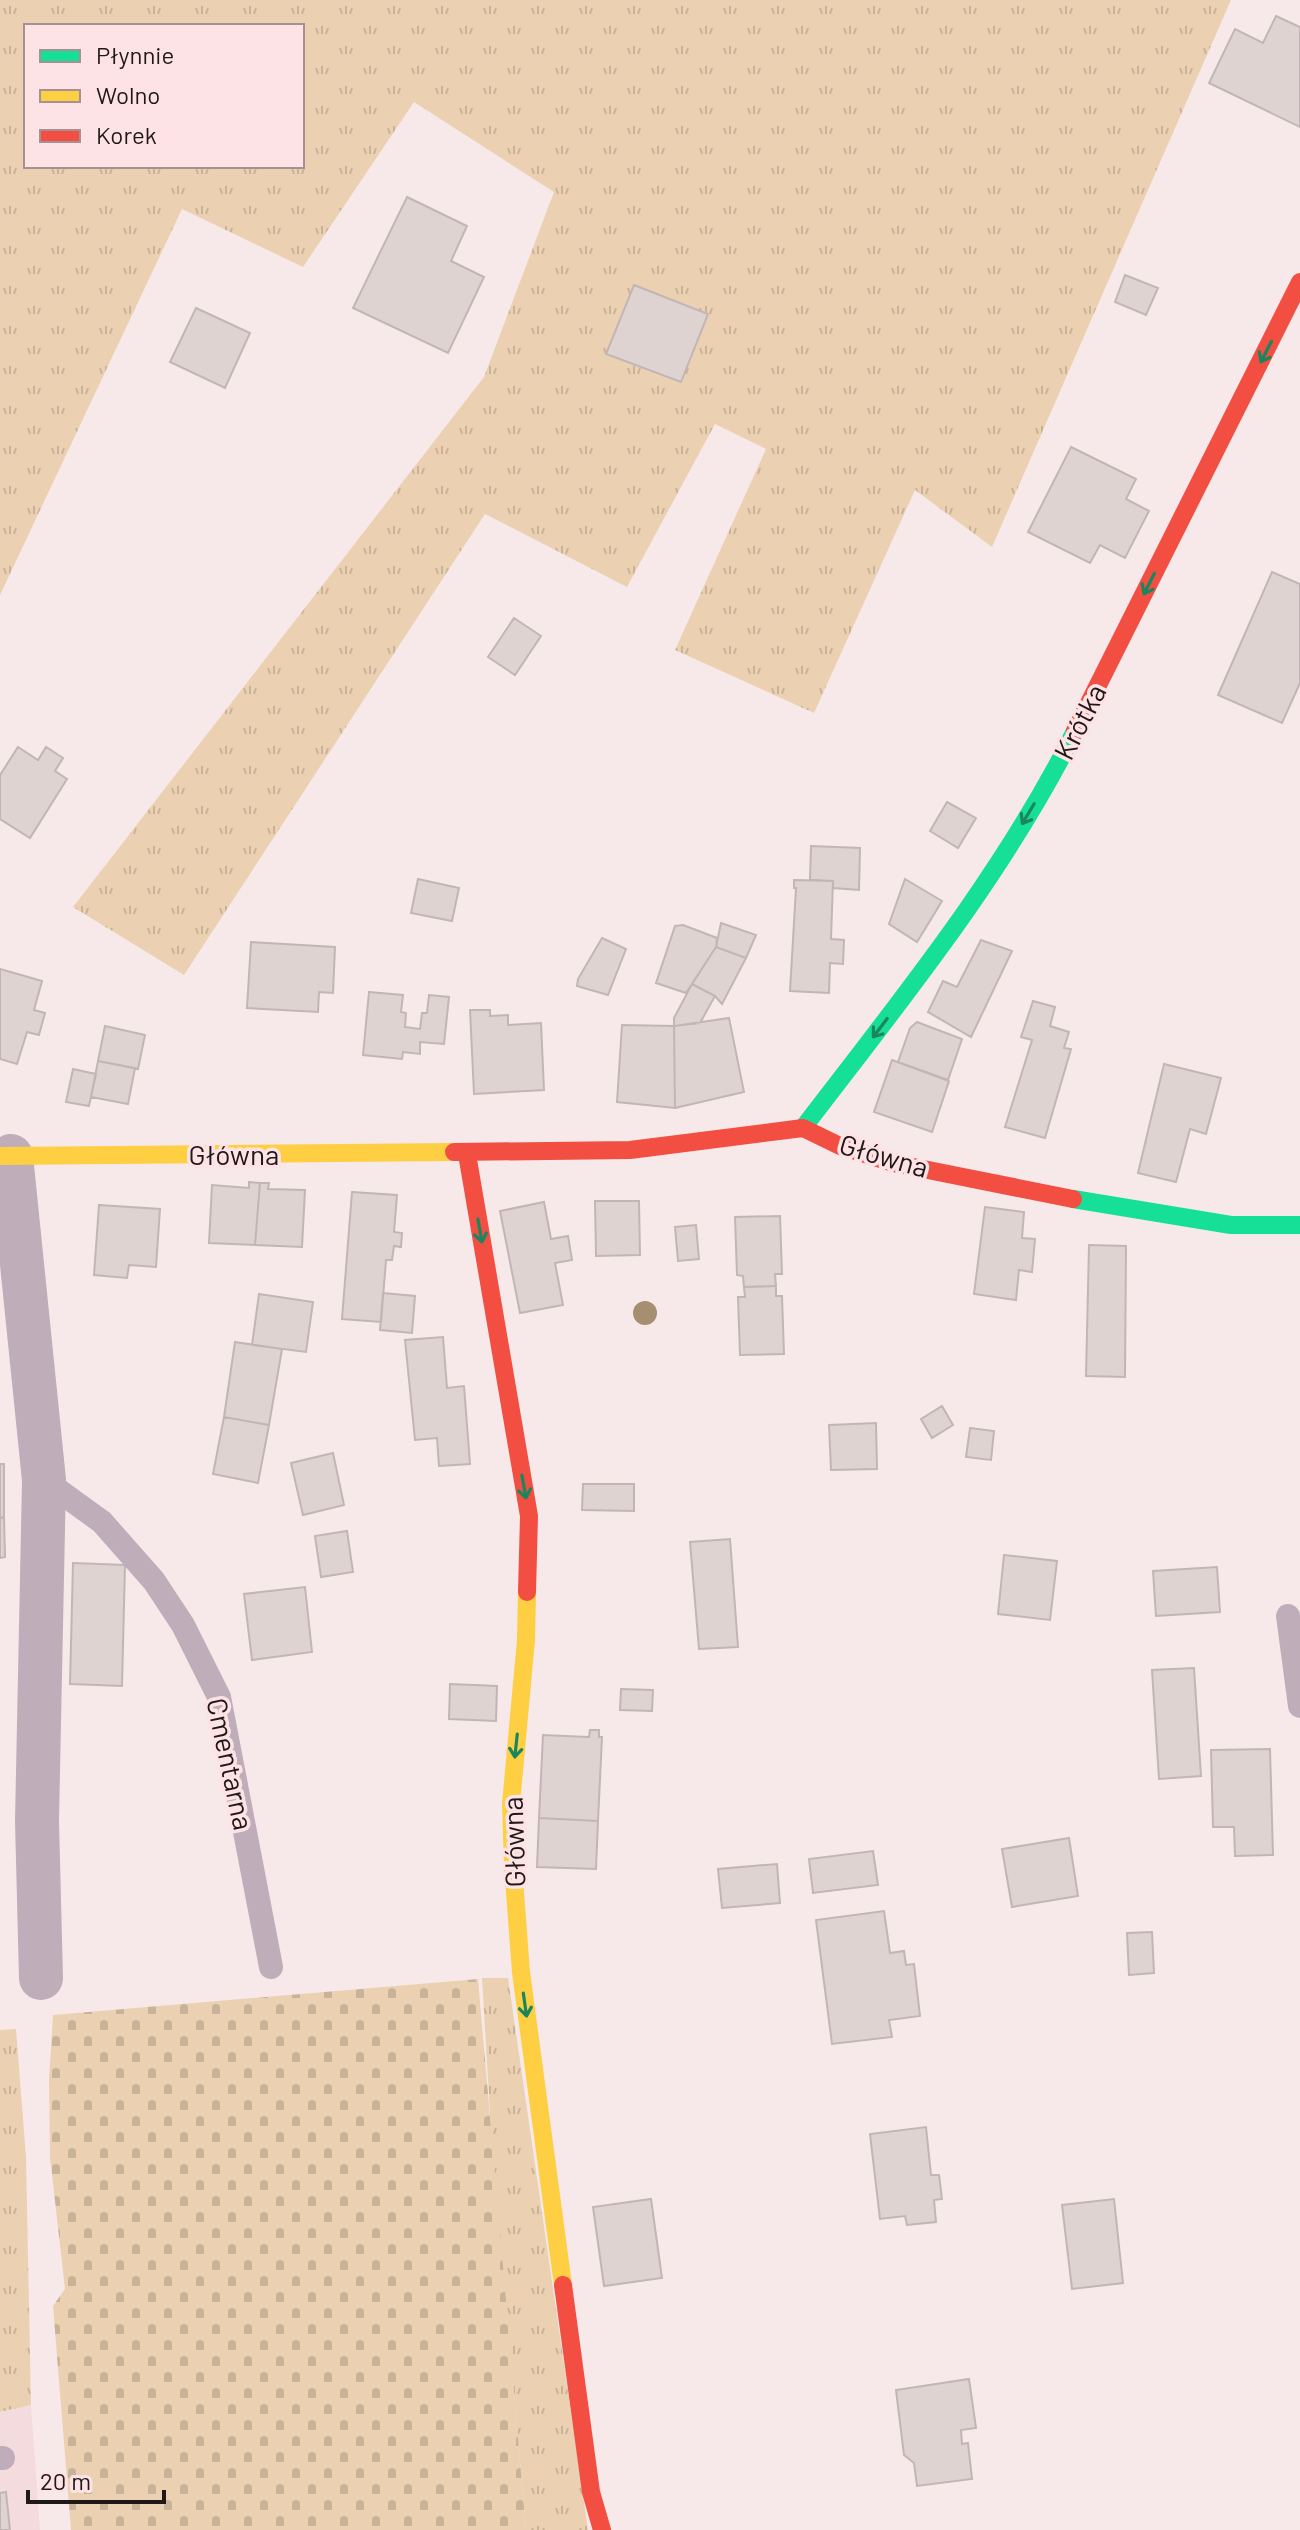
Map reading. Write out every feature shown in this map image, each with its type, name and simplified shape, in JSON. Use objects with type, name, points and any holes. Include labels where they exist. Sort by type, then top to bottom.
[{"type":"street","name":"Krótka","points":[[803,1128],[967,913],[1058,766],[1300,282]]},
{"type":"street","name":"Główna","points":[[5,1156],[467,1154],[630,1150],[803,1128],[840,1146],[893,1163],[1091,1203],[1231,1225],[1300,1225]]},
{"type":"street","name":"Główna","points":[[467,1154],[529,1516],[526,1640],[511,1804],[513,1866],[521,1972],[542,2129],[591,2492],[602,2530]]},
{"type":"street","points":[[5,1156],[44,1480],[37,1821],[41,1978]]},
{"type":"lane","name":"Cmentarna","points":[[44,1480],[102,1522],[154,1581],[183,1625],[219,1697],[271,1967]]},
{"type":"lane","points":[[1288,1616],[1300,1706]]},
{"type":"shaded area","points":[[31,2405],[40,2530],[0,2530],[0,2412]]},
{"type":"green space","points":[[0,0],[1231,0],[992,547],[915,490],[814,713],[675,650],[766,449],[715,424],[627,587],[485,514],[184,975],[73,907],[484,377],[554,192],[414,102],[303,267],[182,209],[0,595]]},
{"type":"green space","points":[[482,1978],[508,1978],[588,2530],[526,2530],[492,2148]]},
{"type":"green space","points":[[478,1979],[526,2530],[71,2530],[53,2306],[65,2289],[50,2157],[49,2081],[53,2015]]},
{"type":"green space","points":[[16,2029],[26,2157],[31,2405],[0,2412],[0,2030]]},
{"type":"building","points":[[1276,16],[1300,27],[1300,127],[1209,83],[1235,29],[1263,43]]},
{"type":"building","points":[[407,197],[467,226],[451,261],[484,277],[448,353],[353,308]]},
{"type":"building","points":[[1125,275],[1158,288],[1146,315],[1115,302]]},
{"type":"building","points":[[634,285],[708,314],[681,382],[606,354]]},
{"type":"building","points":[[196,308],[250,333],[225,388],[170,362]]},
{"type":"building","points":[[1071,447],[1136,479],[1126,499],[1149,511],[1125,558],[1100,545],[1090,563],[1028,532]]},
{"type":"building","points":[[1272,572],[1300,584],[1300,683],[1282,723],[1218,695]]},
{"type":"building","points":[[514,618],[541,636],[515,675],[488,657]]},
{"type":"building","points":[[18,747],[38,760],[46,747],[63,758],[55,771],[67,779],[30,838],[0,819],[0,775]]},
{"type":"building","points":[[947,802],[976,818],[958,848],[930,831]]},
{"type":"building","points":[[811,846],[860,848],[859,890],[833,888],[833,881],[810,880]]},
{"type":"building","points":[[418,879],[459,888],[452,921],[411,913]]},
{"type":"building","points":[[905,879],[942,901],[917,942],[889,924]]},
{"type":"building","points":[[794,880],[833,881],[831,939],[844,940],[843,964],[830,963],[829,993],[790,991]]},
{"type":"building","points":[[721,923],[756,935],[746,958],[716,947]]},
{"type":"building","points":[[683,925],[717,938],[716,947],[686,993],[656,983],[675,926]]},
{"type":"building","points":[[602,938],[626,949],[608,995],[577,986]]},
{"type":"building","points":[[981,940],[1012,951],[971,1037],[928,1012],[943,981],[957,987]]},
{"type":"building","points":[[251,942],[335,947],[333,993],[319,992],[318,1012],[247,1008]]},
{"type":"building","points":[[716,947],[746,958],[722,1004],[715,996],[692,984]]},
{"type":"building","points":[[0,969],[42,981],[34,1010],[45,1013],[39,1035],[27,1032],[17,1064],[0,1059]]},
{"type":"building","points":[[692,984],[715,996],[700,1023],[674,1026],[674,1018]]},
{"type":"building","points":[[369,992],[403,995],[401,1012],[406,1013],[405,1027],[420,1029],[422,1013],[427,1013],[429,995],[449,997],[444,1044],[420,1042],[420,1054],[403,1052],[402,1059],[363,1055]]},
{"type":"building","points":[[1033,1001],[1055,1007],[1050,1026],[1069,1032],[1064,1048],[1071,1049],[1045,1138],[1005,1127],[1032,1040],[1021,1037]]},
{"type":"building","points":[[470,1010],[490,1010],[490,1016],[508,1015],[508,1025],[541,1023],[544,1090],[474,1094]]},
{"type":"building","points":[[729,1018],[744,1092],[675,1108],[674,1026]]},
{"type":"building","points":[[917,1022],[962,1039],[948,1080],[898,1062],[910,1028]]},
{"type":"building","points":[[622,1025],[674,1026],[675,1108],[617,1102]]},
{"type":"building","points":[[105,1026],[145,1035],[138,1069],[98,1061]]},
{"type":"building","points":[[892,1060],[949,1081],[932,1132],[874,1112]]},
{"type":"building","points":[[98,1061],[135,1068],[128,1104],[91,1097]]},
{"type":"building","points":[[1164,1064],[1221,1078],[1206,1134],[1190,1129],[1176,1182],[1138,1173]]},
{"type":"building","points":[[73,1069],[96,1074],[89,1106],[66,1102]]},
{"type":"building","points":[[249,1182],[260,1183],[255,1245],[209,1243],[212,1185],[249,1188]]},
{"type":"building","points":[[260,1183],[269,1183],[268,1189],[305,1190],[302,1247],[255,1245]]},
{"type":"building","points":[[352,1192],[397,1195],[394,1232],[402,1233],[401,1247],[394,1246],[392,1260],[386,1260],[381,1322],[342,1319]]},
{"type":"building","points":[[595,1201],[639,1201],[640,1255],[596,1256]]},
{"type":"building","points":[[544,1202],[551,1239],[568,1236],[572,1260],[555,1263],[563,1305],[520,1313],[500,1211]]},
{"type":"building","points":[[99,1205],[160,1209],[156,1267],[129,1265],[127,1278],[94,1275]]},
{"type":"building","points":[[985,1207],[1024,1212],[1022,1238],[1035,1239],[1032,1272],[1019,1270],[1016,1300],[974,1294]]},
{"type":"building","points":[[780,1216],[782,1274],[775,1274],[776,1286],[744,1287],[743,1276],[737,1275],[735,1217]]},
{"type":"building","points":[[696,1225],[699,1259],[678,1261],[675,1227]]},
{"type":"building","points":[[1089,1245],[1126,1246],[1125,1377],[1086,1376]]},
{"type":"building","points":[[776,1286],[776,1296],[782,1296],[784,1354],[740,1355],[738,1297],[745,1297],[744,1287]]},
{"type":"building","points":[[383,1293],[415,1296],[412,1333],[380,1330]]},
{"type":"building","points":[[259,1294],[313,1302],[306,1352],[252,1345]]},
{"type":"building","points":[[443,1337],[447,1388],[464,1386],[470,1464],[439,1466],[437,1438],[415,1440],[405,1340]]},
{"type":"building","points":[[235,1342],[282,1349],[269,1425],[224,1417]]},
{"type":"building","points":[[942,1406],[953,1425],[932,1438],[921,1419]]},
{"type":"building","points":[[224,1417],[269,1425],[258,1483],[213,1474]]},
{"type":"building","points":[[876,1423],[877,1469],[831,1470],[829,1425]]},
{"type":"building","points":[[970,1428],[994,1431],[991,1460],[966,1457]]},
{"type":"building","points":[[333,1453],[344,1505],[303,1515],[291,1463]]},
{"type":"building","points":[[0,1464],[4,1464],[4,1517],[0,1518]]},
{"type":"building","points":[[583,1484],[634,1484],[634,1511],[582,1510]]},
{"type":"building","points":[[4,1517],[5,1557],[0,1558],[0,1518]]},
{"type":"building","points":[[347,1531],[353,1572],[321,1577],[315,1536]]},
{"type":"building","points":[[730,1539],[738,1647],[699,1649],[690,1542]]},
{"type":"building","points":[[1004,1555],[1057,1561],[1050,1620],[998,1614]]},
{"type":"building","points":[[73,1563],[125,1565],[122,1686],[70,1684]]},
{"type":"building","points":[[1217,1567],[1220,1612],[1156,1616],[1153,1571]]},
{"type":"building","points":[[305,1587],[312,1652],[252,1660],[244,1594]]},
{"type":"building","points":[[1194,1668],[1201,1776],[1159,1779],[1152,1670]]},
{"type":"building","points":[[450,1684],[497,1686],[496,1721],[449,1719]]},
{"type":"building","points":[[621,1689],[653,1690],[652,1711],[620,1710]]},
{"type":"building","points":[[590,1730],[599,1730],[599,1737],[602,1737],[598,1821],[539,1818],[543,1735],[589,1737]]},
{"type":"building","points":[[1270,1749],[1273,1855],[1235,1856],[1234,1827],[1213,1827],[1211,1750]]},
{"type":"building","points":[[539,1818],[598,1821],[596,1869],[537,1867]]},
{"type":"building","points":[[1069,1838],[1078,1896],[1012,1907],[1002,1849]]},
{"type":"building","points":[[873,1851],[878,1885],[813,1893],[809,1859]]},
{"type":"building","points":[[777,1864],[780,1903],[722,1908],[718,1869]]},
{"type":"building","points":[[884,1911],[890,1953],[904,1951],[906,1965],[914,1964],[920,2016],[889,2020],[892,2037],[832,2044],[816,1920]]},
{"type":"building","points":[[1152,1932],[1154,1973],[1129,1975],[1127,1933]]},
{"type":"building","points":[[926,2127],[931,2175],[939,2175],[942,2199],[934,2200],[936,2222],[907,2225],[905,2216],[880,2219],[870,2134]]},
{"type":"building","points":[[651,2199],[662,2278],[604,2286],[593,2207]]},
{"type":"building","points":[[1114,2199],[1123,2283],[1072,2289],[1062,2205]]},
{"type":"building","points":[[969,2379],[976,2428],[961,2430],[962,2444],[968,2443],[972,2479],[917,2486],[914,2463],[904,2455],[896,2390]]},
{"type":"building","points":[[6,2492],[10,2530],[0,2530],[0,2493]]},
{"type":"traffic: fast","points":[[803,1128],[913,985],[983,886],[1047,784],[1075,731]]},
{"type":"traffic: fast","points":[[1073,1199],[1231,1225],[1300,1225]]},
{"type":"traffic: slow","points":[[0,1156],[454,1152]]},
{"type":"traffic: slow","points":[[527,1592],[526,1640],[511,1804],[513,1866],[521,1972],[563,2285]]},
{"type":"traffic: jam","points":[[1075,731],[1300,282]]},
{"type":"traffic: jam","points":[[454,1152],[630,1150],[803,1128],[840,1146],[893,1163],[1073,1199]]},
{"type":"traffic: jam","points":[[467,1154],[529,1516],[527,1592]]},
{"type":"traffic: jam","points":[[563,2285],[591,2492],[602,2530]]}]
